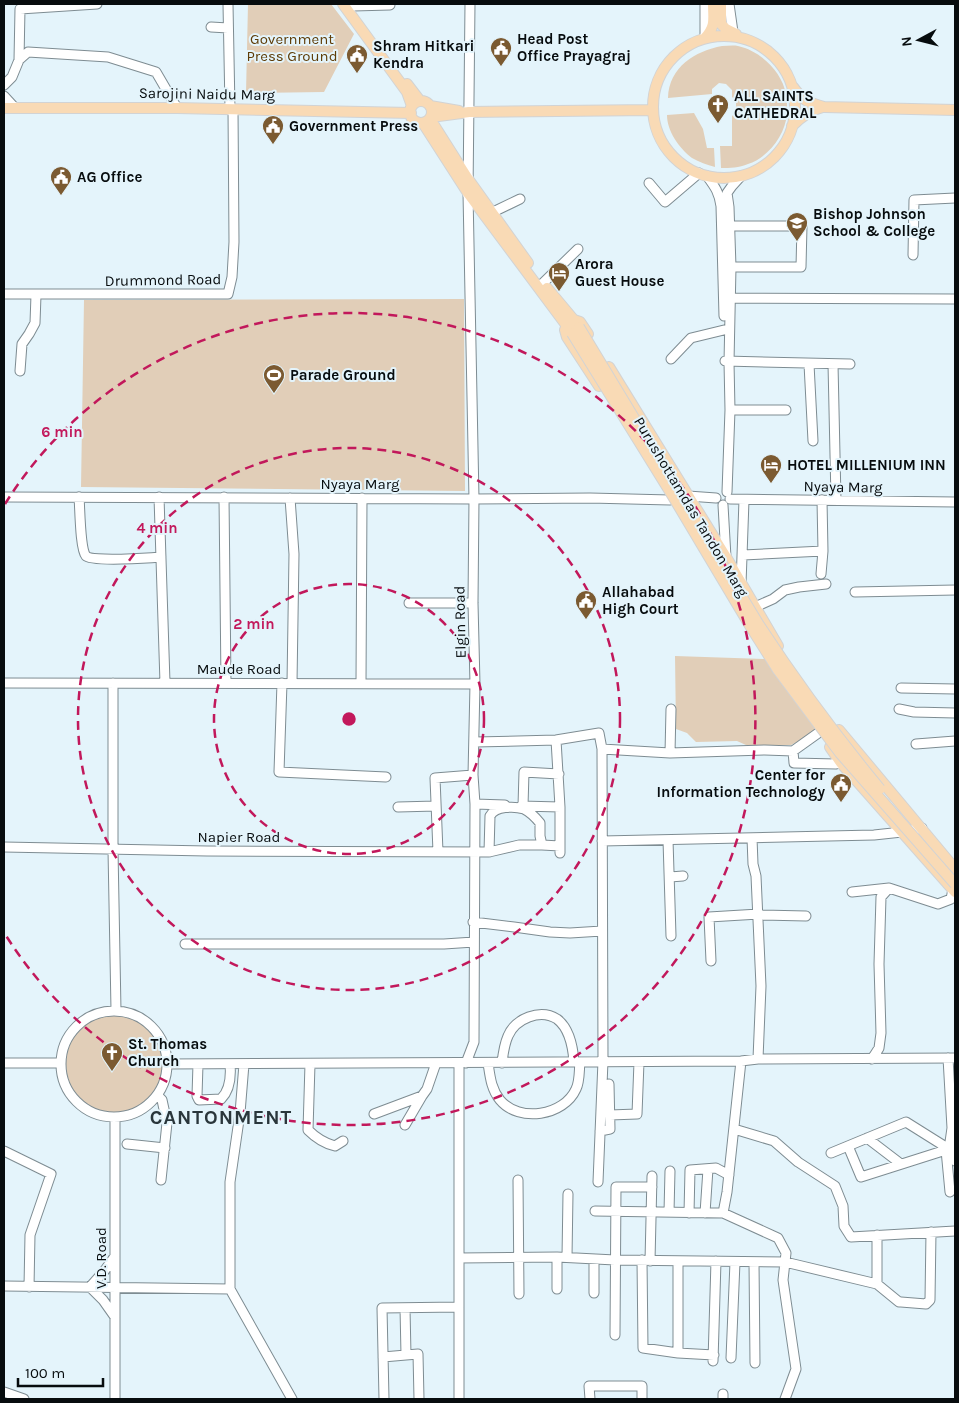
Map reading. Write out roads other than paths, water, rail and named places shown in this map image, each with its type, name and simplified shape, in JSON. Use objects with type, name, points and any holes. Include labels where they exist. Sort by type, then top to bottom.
[{"type":"main road","points":[[705,38],[711,31],[713,24],[713,4]]},
{"type":"main road","points":[[721,4],[721,24],[726,29],[733,32],[743,37],[761,46],[779,62],[791,85],[795,107],[788,138],[773,158],[755,172],[741,176],[718,178],[688,168],[670,153],[658,133],[655,122],[653,110],[656,86],[666,65],[683,48],[705,38],[722,35],[743,37]]},
{"type":"main road","points":[[349,5],[418,107],[432,112],[428,120],[414,120],[418,107]]},
{"type":"main road","points":[[791,85],[802,98],[812,104],[824,107]]},
{"type":"main road","name":"Sarojini Naidu Marg","points":[[4,108],[232,109],[418,107],[469,112],[653,110]]},
{"type":"main road","points":[[792,126],[809,111],[824,107],[955,110]]},
{"type":"main road","name":"Sarojini Naidu Marg","points":[[428,120],[469,112]]},
{"type":"main road","name":"Purushottamdas Tandon Marg","points":[[428,120],[573,326]]},
{"type":"main road","name":"Purushottamdas Tandon Marg","points":[[428,120],[468,193],[573,326]]},
{"type":"main road","name":"Purushottamdas Tandon Marg","points":[[955,869],[832,722],[789,664],[726,557],[578,320],[573,326],[565,330],[568,337],[670,500],[772,670],[841,763],[902,832],[955,886]]},
{"type":"main road","points":[[573,326],[778,670],[840,754],[955,886]]},
{"type":"street","points":[[4,85],[12,77],[19,60],[20,9],[97,4]]},
{"type":"street","points":[[228,4],[232,109]]},
{"type":"street","name":"Elgin Road","points":[[459,1399],[459,1258],[463,1063],[474,1042],[474,499],[468,193],[470,4]]},
{"type":"street","points":[[705,4],[705,38]]},
{"type":"street","points":[[729,4],[733,32]]},
{"type":"street","points":[[349,5],[390,5]]},
{"type":"street","points":[[211,27],[228,28]]},
{"type":"street","points":[[19,60],[28,52],[108,57],[156,72],[177,108]]},
{"type":"street","points":[[4,96],[15,108]]},
{"type":"street","name":"Drummond Road","points":[[4,294],[228,294],[232,277],[234,242],[232,109]]},
{"type":"street","points":[[649,182],[665,202],[703,174],[719,194],[726,226],[731,267],[726,298],[724,330],[730,410],[724,497]]},
{"type":"street","points":[[726,557],[724,497],[727,362],[727,193],[741,176]]},
{"type":"street","points":[[913,255],[914,200],[955,198]]},
{"type":"street","points":[[492,212],[520,199]]},
{"type":"street","points":[[726,226],[802,226],[801,267],[731,267]]},
{"type":"street","points":[[543,283],[578,249]]},
{"type":"street","points":[[20,371],[22,344],[35,322],[36,295]]},
{"type":"street","points":[[726,298],[955,299]]},
{"type":"street","points":[[672,360],[691,338],[724,330]]},
{"type":"street","points":[[727,362],[850,364]]},
{"type":"street","points":[[809,364],[813,441]]},
{"type":"street","points":[[833,364],[836,500]]},
{"type":"street","points":[[730,410],[786,410]]},
{"type":"street","name":"Nyaya Marg","points":[[4,497],[590,498],[670,500],[688,496],[724,497],[744,500],[955,502]]},
{"type":"street","points":[[79,497],[83,546],[86,556],[100,559],[161,557]]},
{"type":"street","points":[[159,497],[165,683]]},
{"type":"street","points":[[224,498],[226,683]]},
{"type":"street","points":[[290,498],[294,554],[292,683]]},
{"type":"street","points":[[361,683],[362,498]]},
{"type":"street","points":[[741,584],[744,500]]},
{"type":"street","points":[[821,574],[823,551],[822,500]]},
{"type":"street","points":[[743,555],[823,551]]},
{"type":"street","points":[[755,607],[773,599],[785,590],[826,584]]},
{"type":"street","points":[[854,592],[955,590]]},
{"type":"street","points":[[409,603],[473,603]]},
{"type":"street","name":"Maude Road","points":[[4,683],[475,684]]},
{"type":"street","points":[[113,683],[113,850],[116,1010]]},
{"type":"street","points":[[282,683],[279,772],[386,777]]},
{"type":"street","points":[[901,688],[955,689]]},
{"type":"street","points":[[670,753],[671,709]]},
{"type":"street","points":[[899,709],[914,712],[955,713]]},
{"type":"street","points":[[602,749],[670,753],[793,751],[820,733],[832,722]]},
{"type":"street","points":[[475,742],[556,740],[599,733],[602,749],[603,1061],[598,1182]]},
{"type":"street","points":[[474,804],[560,807],[556,740]]},
{"type":"street","points":[[916,744],[955,741]]},
{"type":"street","points":[[793,751],[794,763],[841,763],[860,756]]},
{"type":"street","points":[[524,806],[524,772],[559,774]]},
{"type":"street","points":[[438,852],[435,778],[473,775]]},
{"type":"street","points":[[398,807],[436,806]]},
{"type":"street","name":"Napier Road","points":[[4,847],[113,850],[489,852],[519,845],[542,845],[560,849],[560,807]]},
{"type":"street","points":[[489,852],[490,816],[492,812],[501,808],[525,810],[534,816],[540,823],[542,845]]},
{"type":"street","points":[[602,841],[874,835],[922,828]]},
{"type":"street","points":[[752,838],[759,914],[761,986],[758,1059]]},
{"type":"street","points":[[668,840],[671,936]]},
{"type":"street","points":[[670,877],[683,876]]},
{"type":"street","points":[[852,892],[888,888],[938,904],[951,899],[955,886]]},
{"type":"street","points":[[872,1059],[879,1048],[881,1033],[879,964],[881,897],[888,888]]},
{"type":"street","points":[[711,961],[709,916],[759,914],[806,916]]},
{"type":"street","points":[[474,922],[570,934],[602,931]]},
{"type":"street","points":[[185,944],[444,944],[474,942]]},
{"type":"street","points":[[116,1010],[132,1014],[146,1022],[158,1033],[165,1048],[167,1064],[166,1075],[162,1085],[157,1095],[149,1104],[139,1111],[115,1117],[101,1115],[88,1110],[77,1101],[68,1090],[63,1077],[61,1063],[64,1046],[72,1031],[84,1020],[100,1012],[116,1010]]},
{"type":"street","points":[[488,1063],[494,1092],[500,1101],[513,1110],[523,1113],[544,1113],[558,1109],[578,1087],[577,1062],[568,1036],[562,1024],[556,1019],[544,1015],[529,1017],[519,1021],[508,1036],[502,1063]]},
{"type":"street","points":[[167,1064],[639,1062],[952,1058],[950,1192]]},
{"type":"street","points":[[723,1214],[741,1061]]},
{"type":"street","points":[[610,1115],[637,1114],[639,1062]]},
{"type":"street","points":[[4,1063],[61,1063]]},
{"type":"street","points":[[405,1125],[428,1089],[436,1063]]},
{"type":"street","points":[[198,1064],[197,1096],[199,1100],[221,1098],[225,1095],[231,1077],[230,1064]]},
{"type":"street","points":[[244,1064],[240,1113],[230,1182],[230,1289],[292,1399]]},
{"type":"street","points":[[310,1064],[308,1130],[316,1138],[327,1144],[335,1146],[344,1141]]},
{"type":"street","points":[[600,1131],[610,1129],[609,1084]]},
{"type":"street","points":[[157,1095],[162,1100],[167,1123],[161,1180]]},
{"type":"street","points":[[374,1114],[422,1096]]},
{"type":"street","name":"V.D. Road","points":[[115,1117],[115,1399]]},
{"type":"street","points":[[831,1153],[906,1122],[950,1149],[955,1161]]},
{"type":"street","points":[[734,1129],[774,1140],[798,1162],[835,1186],[843,1206],[844,1226],[851,1237],[955,1231]]},
{"type":"street","points":[[868,1138],[901,1164]]},
{"type":"street","points":[[127,1144],[165,1148]]},
{"type":"street","points":[[848,1146],[862,1177],[950,1149]]},
{"type":"street","points":[[4,1152],[51,1174],[30,1235],[29,1287]]},
{"type":"street","points":[[689,1213],[690,1170],[716,1168],[729,1174]]},
{"type":"street","points":[[705,1213],[708,1169]]},
{"type":"street","points":[[669,1212],[670,1171]]},
{"type":"street","points":[[652,1176],[651,1212],[646,1260],[643,1348],[713,1358],[716,1262]]},
{"type":"street","points":[[518,1180],[519,1294]]},
{"type":"street","points":[[615,1335],[616,1187],[652,1187]]},
{"type":"street","points":[[567,1257],[568,1194]]},
{"type":"street","points":[[595,1211],[723,1214],[778,1238],[786,1253],[783,1280],[796,1369],[785,1399]]},
{"type":"street","points":[[459,1258],[567,1257],[615,1260],[785,1262],[877,1284],[900,1302],[926,1304],[930,1300],[931,1232]]},
{"type":"street","points":[[877,1236],[877,1284]]},
{"type":"street","points":[[90,1287],[115,1256]]},
{"type":"street","points":[[557,1257],[557,1289]]},
{"type":"street","points":[[594,1259],[594,1293]]},
{"type":"street","points":[[678,1261],[678,1353]]},
{"type":"street","points":[[732,1358],[735,1262]]},
{"type":"street","points":[[754,1262],[755,1363]]},
{"type":"street","points":[[4,1286],[230,1289]]},
{"type":"street","points":[[90,1287],[103,1300],[115,1318]]},
{"type":"street","points":[[384,1399],[382,1308],[459,1307]]},
{"type":"street","points":[[405,1308],[406,1354]]},
{"type":"street","points":[[383,1357],[418,1354],[419,1399]]},
{"type":"street","points":[[590,1399],[589,1386],[642,1386],[642,1399]]},
{"type":"street","points":[[4,1392],[24,1399]]},
{"type":"place","name":"Head Post Office Prayagraj","points":[[501,67]]},
{"type":"place","name":"Shram Hitkari Kendra","points":[[357,74]]},
{"type":"place","name":"ALL SAINTS CATHEDRAL","points":[[718,124]]},
{"type":"place","name":"Government Press","points":[[273,145]]},
{"type":"place","name":"AG Office","points":[[61,196]]},
{"type":"place","name":"Bishop Johnson School & College","points":[[797,242]]},
{"type":"place","name":"Arora Guest House","points":[[559,292]]},
{"type":"place","name":"Parade Ground","points":[[274,394]]},
{"type":"place","name":"HOTEL MILLENIUM INN","points":[[771,484]]},
{"type":"place","name":"Allahabad High Court","points":[[586,620]]},
{"type":"place","name":"Center for Information Technology","points":[[841,803]]},
{"type":"place","name":"St. Thomas Church","points":[[112,1072]]},
{"type":"district","name":"CANTONMENT","points":[[221,1117]]},
{"type":"park label","name":"Government Press Ground","points":[[292,48]]}]
